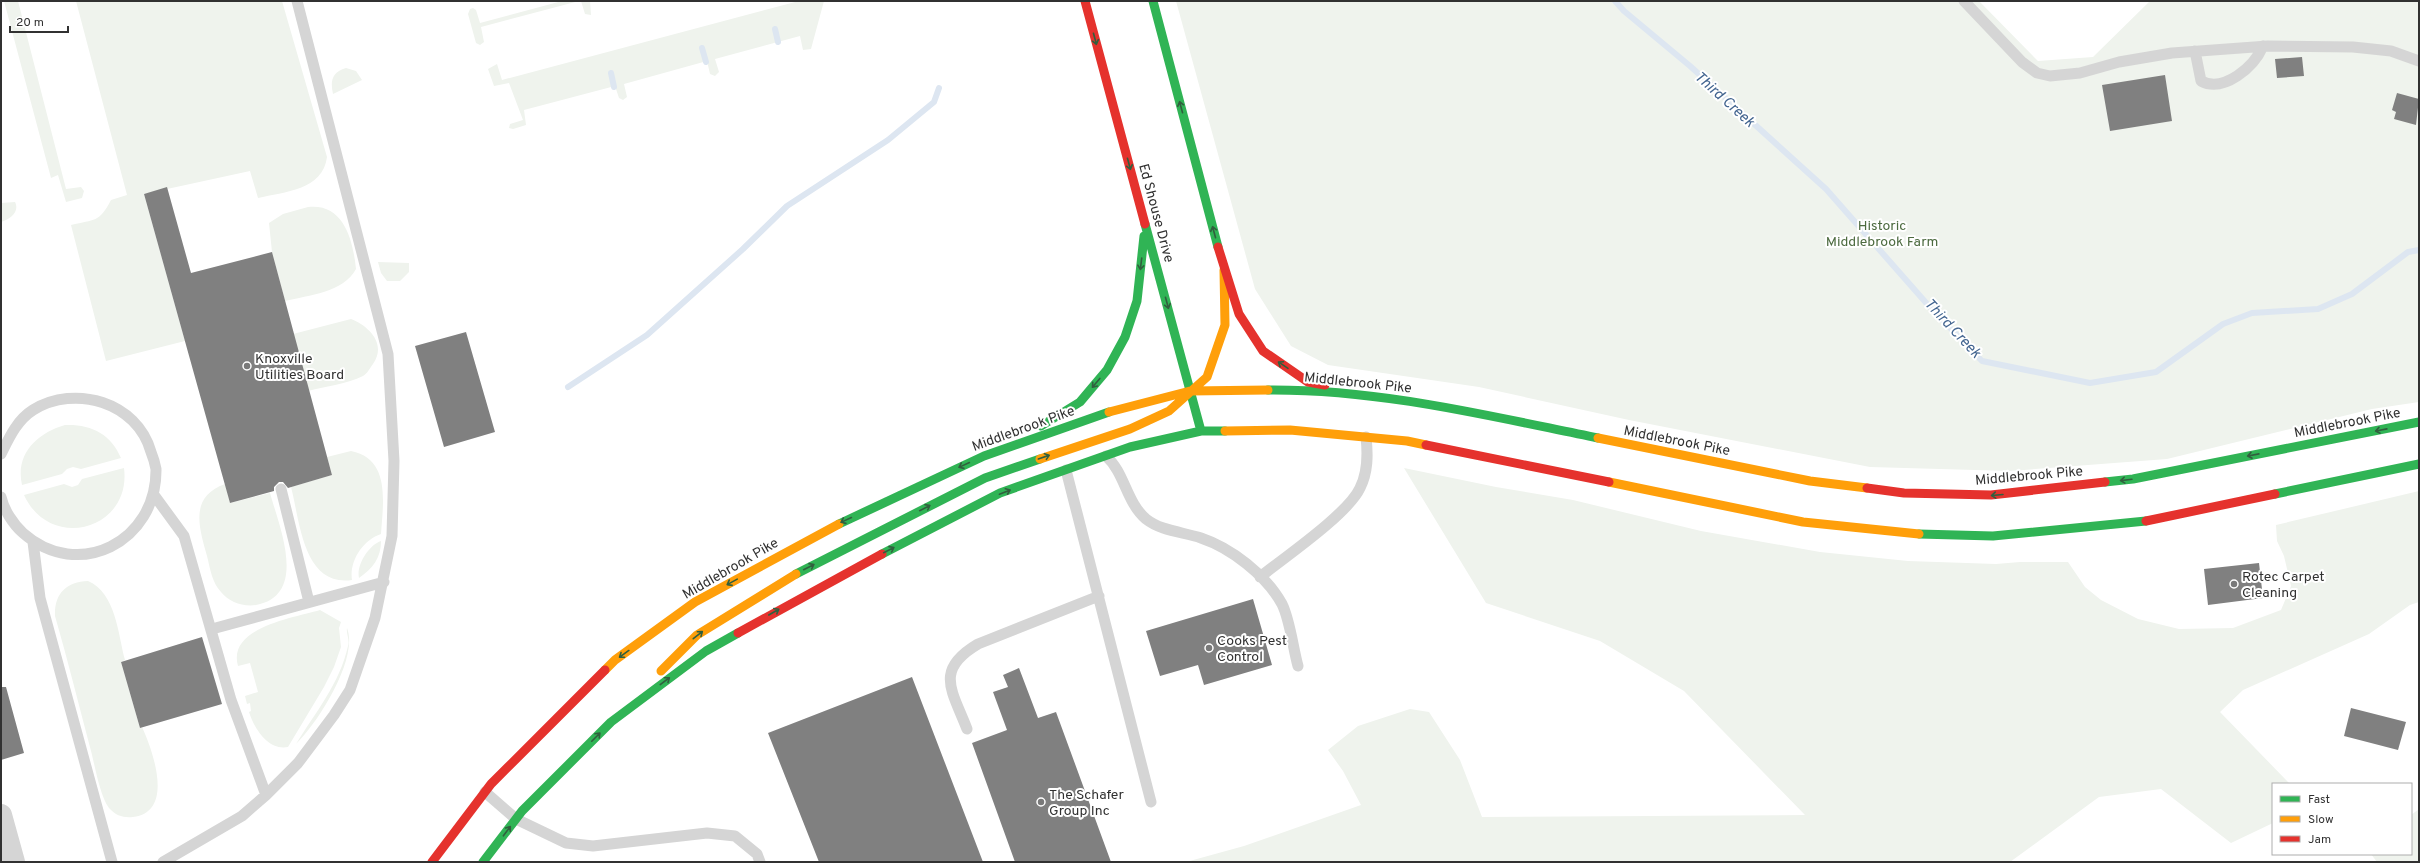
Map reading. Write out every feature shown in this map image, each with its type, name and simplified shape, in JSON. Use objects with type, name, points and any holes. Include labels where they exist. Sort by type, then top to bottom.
[{"type":"main road","name":"Ed Shouse Drive","points":[[1085,1],[1201,431]]},
{"type":"main road","points":[[1153,1],[1224,270],[1239,314],[1263,351],[1308,382],[1413,401]]},
{"type":"main road","points":[[1000,450],[1080,402],[1107,370],[1125,337],[1137,300],[1146,225]]},
{"type":"main road","points":[[483,862],[516,819],[697,635],[782,581],[985,478],[1130,429],[1169,411],[1207,377],[1225,325],[1224,270]]},
{"type":"main road","name":"Middlebrook Pike","points":[[432,862],[485,792],[615,660],[695,602],[824,531],[1000,450],[1119,408],[1190,391],[1292,390],[1413,401],[1810,481],[1912,494],[1992,495],[2132,479],[2419,422]]},
{"type":"main road","points":[[611,722],[706,651],[842,574],[1000,493],[1130,447],[1201,431],[1290,430],[1407,441],[1803,522],[1908,534],[1993,536],[2080,529],[2153,520],[2419,464]]},
{"type":"street","points":[[1,815],[14,862]]},
{"type":"lane","points":[[163,862],[242,816],[266,795],[298,763],[334,715],[350,690],[375,618],[384,582],[392,536],[394,512],[394,461],[388,354],[297,1]]},
{"type":"lane","points":[[1964,1],[2022,62],[2036,73],[2064,76],[2119,62],[2195,51],[2263,46],[2354,47],[2391,51],[2419,61]]},
{"type":"lane","points":[[2195,51],[2201,81],[2213,83],[2233,79],[2245,71],[2259,55],[2263,46]]},
{"type":"lane","points":[[1,454],[12,430],[32,411],[57,399],[84,397],[110,404],[133,420],[148,441],[156,468],[154,495],[144,518],[128,537],[106,550],[81,555],[56,552],[33,542],[15,526],[1,497]]},
{"type":"lane","points":[[1260,577],[1342,512],[1360,489],[1368,456],[1366,437]]},
{"type":"lane","points":[[1106,456],[1116,465],[1134,505],[1147,519],[1161,527],[1184,532],[1212,542],[1241,560],[1260,577],[1282,605],[1298,666]]},
{"type":"lane","points":[[1066,470],[1151,802]]},
{"type":"lane","points":[[281,489],[309,602]]},
{"type":"lane","points":[[154,495],[184,536],[212,628],[231,700],[266,795]]},
{"type":"lane","points":[[33,542],[40,598],[112,862]]},
{"type":"lane","points":[[212,628],[384,582]]},
{"type":"lane","points":[[967,729],[951,686],[950,671],[955,662],[964,652],[978,644],[1099,596]]},
{"type":"lane","points":[[485,792],[516,819],[566,843],[593,846],[707,833],[735,836],[757,854],[760,862]]},
{"type":"green space","points":[[4,1],[18,1],[66,189],[81,187],[84,191],[82,198],[66,202],[58,175],[51,178]]},
{"type":"green space","points":[[76,1],[282,1],[327,157],[324,168],[310,183],[301,188],[258,198],[250,171],[144,194],[185,341],[106,361],[71,225],[96,219],[103,213],[111,200],[127,195]]},
{"type":"green space","points":[[562,1],[579,1],[481,27],[484,42],[480,45],[476,43],[468,14],[470,9],[473,8],[476,10],[480,23]]},
{"type":"green space","points":[[581,1],[590,1],[591,15],[585,14]]},
{"type":"green space","points":[[799,1],[824,1],[811,49],[803,50],[800,36],[715,59],[719,72],[715,76],[710,74],[707,61],[624,84],[627,97],[623,100],[619,98],[615,86],[524,110],[526,125],[513,129],[509,128],[510,124],[523,120],[509,83],[494,86],[488,69],[497,64],[502,80]]},
{"type":"green space","name":"Historic Middlebrook Farm","points":[[1176,1],[1979,1],[2038,61],[2093,57],[2150,1],[2419,1],[2419,402],[2372,409],[2167,459],[2010,471],[1870,467],[1629,420],[1479,387],[1328,365],[1291,346],[1255,289]]},
{"type":"green space","points":[[346,68],[356,71],[362,80],[333,94],[333,78],[338,72]]},
{"type":"green space","points":[[15,202],[16,209],[13,215],[1,222],[1,203]]},
{"type":"green space","points":[[308,207],[320,207],[330,211],[338,217],[349,236],[355,258],[356,269],[350,277],[334,288],[315,295],[285,301],[272,252],[269,223],[283,214]]},
{"type":"green space","points":[[378,262],[409,263],[409,272],[400,281],[387,281],[381,273]]},
{"type":"green space","points":[[351,319],[358,322],[370,331],[377,343],[377,357],[373,364],[366,374],[357,379],[308,391],[293,334]]},
{"type":"green space","points":[[65,425],[83,426],[99,432],[112,443],[121,458],[81,469],[73,467],[67,469],[62,474],[22,485],[22,464],[30,446],[45,433]]},
{"type":"green space","points":[[351,451],[364,456],[373,463],[379,473],[383,496],[381,534],[368,541],[359,552],[353,566],[352,580],[336,579],[323,573],[314,563],[306,549],[301,533],[291,487],[332,475],[327,457]]},
{"type":"green space","points":[[124,468],[123,489],[115,506],[103,519],[87,526],[69,528],[52,524],[36,513],[24,495],[64,484],[72,487],[78,485],[82,479]]},
{"type":"green space","points":[[1404,468],[1496,487],[1573,500],[1701,531],[1820,552],[1908,561],[1996,564],[2020,562],[2068,562],[2085,587],[2101,600],[2138,619],[2179,629],[2233,628],[2281,610],[2291,586],[2284,556],[2277,541],[2276,525],[2419,491],[2419,602],[2410,605],[2369,634],[2243,690],[2220,712],[2289,783],[2272,783],[2272,823],[2231,843],[2161,789],[2099,797],[2010,862],[1186,862],[1244,846],[1361,805],[1343,771],[1328,750],[1358,726],[1410,709],[1429,712],[1460,760],[1482,817],[1805,815],[1684,691],[1600,641],[1486,603]]},
{"type":"green space","points":[[225,484],[230,503],[270,493],[284,540],[286,574],[282,588],[272,599],[256,605],[237,603],[224,596],[213,580],[210,570],[201,534],[201,505],[206,497],[214,490]]},
{"type":"green space","points":[[381,541],[378,558],[359,578],[359,567],[364,556],[376,543]]},
{"type":"green space","points":[[88,581],[105,595],[110,604],[118,627],[125,660],[121,662],[140,728],[142,727],[155,765],[157,793],[154,804],[146,813],[133,817],[123,817],[114,813],[109,808],[103,796],[55,616],[57,601],[63,591],[73,584]]},
{"type":"green space","points":[[320,610],[341,622],[339,628],[341,647],[334,667],[324,687],[288,747],[274,745],[263,737],[254,725],[251,718],[249,712],[251,711],[250,703],[247,704],[245,696],[258,692],[250,663],[238,666],[237,653],[243,642],[252,633],[265,626]]},
{"type":"green space","points":[[347,628],[349,641],[347,656],[342,672],[325,706],[296,744],[326,697],[339,673],[348,644]]},
{"type":"green space","points":[[2419,809],[2419,862],[2377,862],[2372,855],[2412,855],[2412,814]]},
{"type":"building","points":[[2302,57],[2304,76],[2277,78],[2275,59]]},
{"type":"building","points":[[2165,75],[2172,121],[2110,131],[2102,85]]},
{"type":"building","points":[[2397,93],[2419,99],[2416,125],[2394,119],[2396,112],[2392,110]]},
{"type":"building","name":"Knoxville Utilities Board","points":[[167,187],[191,273],[272,252],[332,475],[288,488],[283,482],[279,482],[274,487],[274,491],[230,503],[144,194]]},
{"type":"building","points":[[466,332],[495,432],[444,447],[415,346]]},
{"type":"building","name":"Rotec Carpet Cleaning","points":[[2259,563],[2263,598],[2208,605],[2204,569]]},
{"type":"building","name":"Cooks Pest Control","points":[[1253,599],[1272,665],[1204,685],[1198,665],[1160,676],[1146,631]]},
{"type":"building","points":[[202,637],[222,704],[140,728],[121,662]]},
{"type":"building","name":"The Schafer Group Inc","points":[[1019,668],[1038,718],[1056,712],[1111,862],[1015,862],[972,743],[1007,730],[993,692],[1008,687],[1003,675]]},
{"type":"building","points":[[912,677],[983,862],[819,862],[768,733]]},
{"type":"building","points":[[1,687],[6,687],[24,753],[1,760]]},
{"type":"building","points":[[2351,708],[2406,722],[2398,750],[2344,736]]},
{"type":"waterway","name":"Third Creek","points":[[1615,1],[1624,11],[1690,66],[1826,189],[1928,305],[1982,361],[2090,383],[2156,372],[2223,324],[2252,313],[2318,309],[2352,294],[2408,252],[2419,250]]},
{"type":"waterway","points":[[775,29],[778,42]]},
{"type":"waterway","points":[[702,48],[706,62]]},
{"type":"waterway","points":[[611,73],[614,87]]},
{"type":"waterway","points":[[568,387],[647,335],[743,249],[787,206],[888,140],[934,102],[939,88]]},
{"type":"traffic: fast","points":[[1153,1],[1218,247]]},
{"type":"traffic: fast","points":[[1145,224],[1201,431]]},
{"type":"traffic: fast","points":[[1041,426],[1080,402],[1107,370],[1125,337],[1137,301],[1144,236]]},
{"type":"traffic: fast","points":[[1268,390],[1310,391],[1393,399],[1434,405],[1598,438]]},
{"type":"traffic: fast","points":[[839,524],[984,456],[1109,412]]},
{"type":"traffic: fast","points":[[2105,482],[2133,479],[2419,422]]},
{"type":"traffic: fast","points":[[882,554],[1000,493],[1130,447],[1201,431],[1225,431]]},
{"type":"traffic: fast","points":[[796,574],[985,478],[1040,459]]},
{"type":"traffic: fast","points":[[2275,494],[2419,464]]},
{"type":"traffic: fast","points":[[1919,534],[1993,536],[2146,521]]},
{"type":"traffic: fast","points":[[483,862],[522,811],[611,722],[706,651],[738,633]]},
{"type":"traffic: slow","points":[[1040,459],[1130,429],[1169,411],[1207,377],[1225,325],[1224,270]]},
{"type":"traffic: slow","points":[[1109,412],[1190,391],[1268,390]]},
{"type":"traffic: slow","points":[[1225,431],[1290,430],[1407,441],[1426,445]]},
{"type":"traffic: slow","points":[[1598,438],[1810,481],[1867,488]]},
{"type":"traffic: slow","points":[[1609,482],[1803,522],[1919,534]]},
{"type":"traffic: slow","points":[[605,670],[615,660],[695,602],[839,524]]},
{"type":"traffic: slow","points":[[661,671],[697,635],[796,574]]},
{"type":"traffic: jam","points":[[1085,1],[1145,224]]},
{"type":"traffic: jam","points":[[1218,247],[1239,314],[1263,351],[1308,382],[1325,385]]},
{"type":"traffic: jam","points":[[1426,445],[1609,482]]},
{"type":"traffic: jam","points":[[1867,488],[1904,493],[1991,495],[2105,482]]},
{"type":"traffic: jam","points":[[2146,521],[2275,494]]},
{"type":"traffic: jam","points":[[738,633],[882,554]]},
{"type":"traffic: jam","points":[[432,862],[491,784],[605,670]]},
{"type":"place","name":"Knoxville Utilities Board","points":[[247,366]]},
{"type":"place","name":"Rotec Carpet Cleaning","points":[[2234,584]]},
{"type":"place","name":"Cooks Pest Control","points":[[1209,648]]},
{"type":"place","name":"The Schafer Group Inc","points":[[1041,802]]}]
